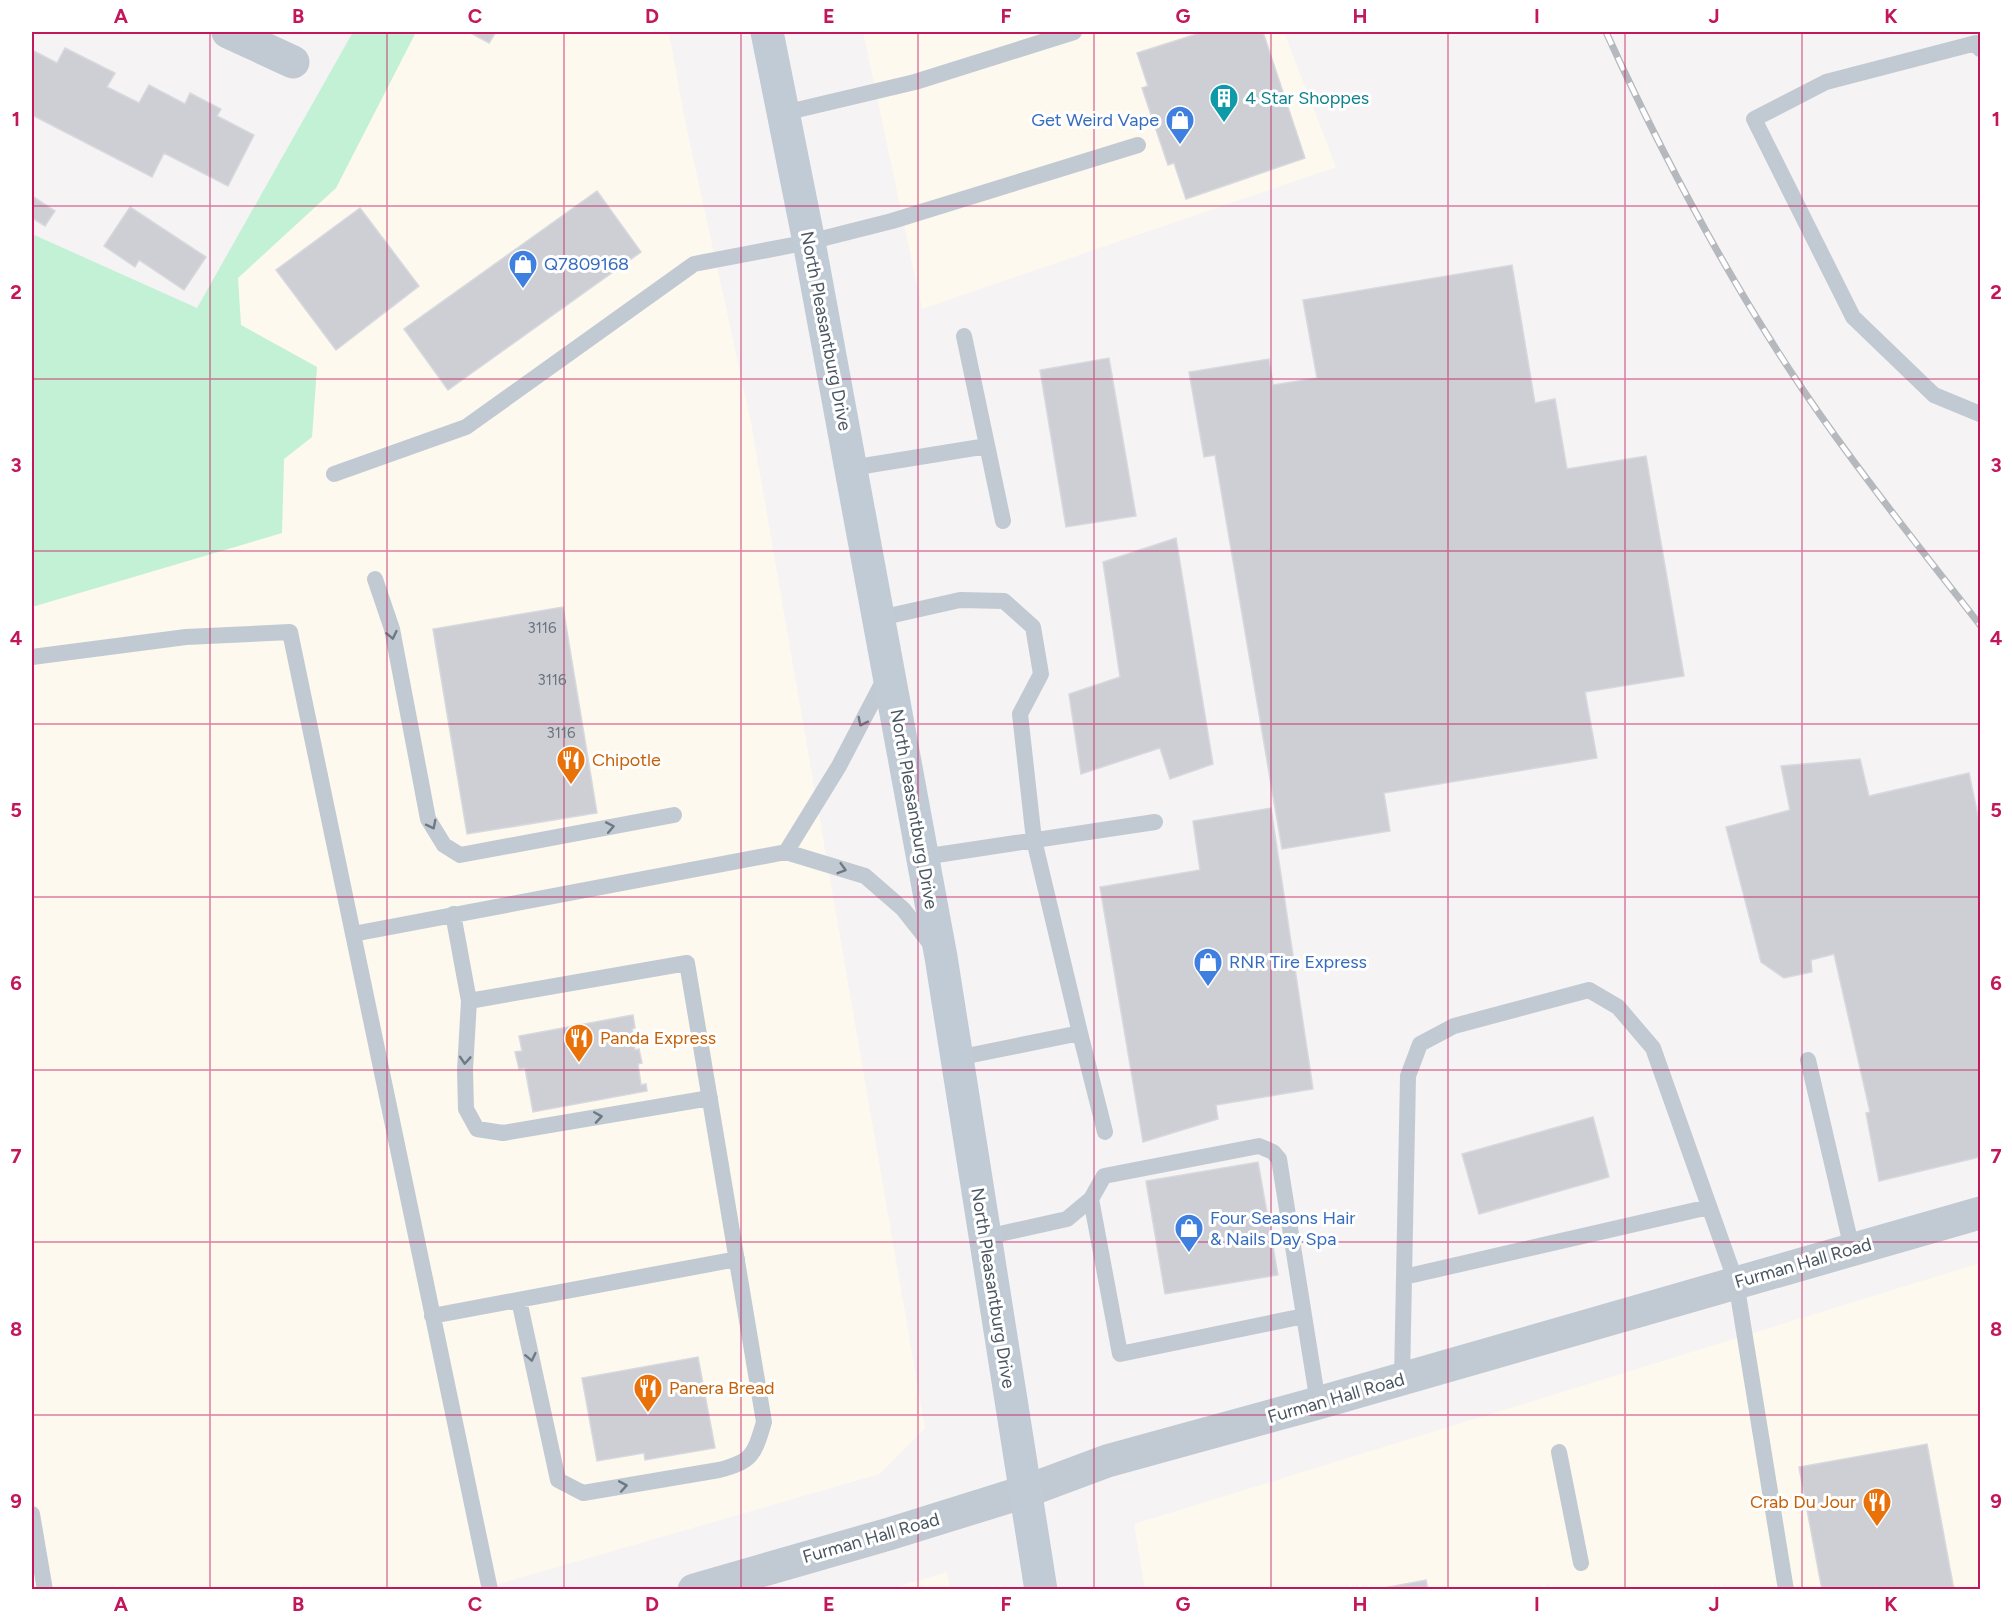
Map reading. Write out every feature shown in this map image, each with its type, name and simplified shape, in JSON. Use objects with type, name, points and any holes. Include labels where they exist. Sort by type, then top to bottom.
[{"type":"main road","name":"North Pleasantburg Drive","points":[[767,32],[852,468],[941,957],[1041,1590]]},
{"type":"street","points":[[228,32],[293,62]]},
{"type":"street","name":"Furman Hall Road","points":[[694,1590],[889,1534],[1024,1492],[1107,1461],[1318,1403],[1980,1213]]},
{"type":"lane","points":[[784,113],[915,82],[1074,32]]},
{"type":"lane","points":[[1980,49],[1976,43],[1826,82],[1754,119],[1853,317],[1934,395],[1980,414]]},
{"type":"lane","points":[[334,474],[466,427],[694,264],[809,242],[911,216],[1138,145]]},
{"type":"lane","points":[[964,336],[1003,521]]},
{"type":"lane","points":[[852,468],[987,446]]},
{"type":"lane","points":[[375,579],[392,629],[428,819],[444,845],[460,855],[674,815]]},
{"type":"lane","points":[[880,618],[960,600],[1004,601],[1033,627],[1041,674],[1020,714],[1034,840],[1105,1132]]},
{"type":"lane","points":[[32,657],[186,638],[290,632],[490,1590]]},
{"type":"lane","points":[[786,852],[839,766],[888,670]]},
{"type":"lane","points":[[923,857],[1155,822]]},
{"type":"lane","points":[[352,934],[786,852],[865,876],[903,909],[941,957]]},
{"type":"lane","points":[[453,914],[469,1001],[465,1070],[466,1109],[477,1129],[503,1133],[710,1098]]},
{"type":"lane","points":[[469,1001],[687,963],[764,1422],[751,1457],[737,1465],[583,1493],[558,1480],[519,1300]]},
{"type":"lane","points":[[1402,1379],[1408,1076],[1420,1044],[1454,1026],[1589,990],[1618,1007],[1653,1048],[1736,1282],[1786,1590]]},
{"type":"lane","points":[[957,1058],[1080,1033]]},
{"type":"lane","points":[[1808,1060],[1852,1249]]},
{"type":"lane","points":[[986,1237],[1067,1219],[1091,1199],[1104,1176],[1259,1146],[1273,1152],[1279,1159],[1318,1403]]},
{"type":"lane","points":[[1091,1199],[1120,1354],[1304,1316]]},
{"type":"lane","points":[[1404,1277],[1709,1207]]},
{"type":"lane","points":[[432,1316],[736,1259]]},
{"type":"lane","points":[[1558,1452],[1581,1563]]},
{"type":"lane","points":[[32,1514],[45,1590]]},
{"type":"shaded area","points":[[416,32],[669,32],[684,116],[751,422],[925,1428],[880,1474],[481,1589],[32,1590],[32,607],[282,533],[284,459],[312,437],[317,367],[241,325],[237,278],[336,188]]},
{"type":"shaded area","points":[[863,32],[1284,32],[1336,167],[922,309]]},
{"type":"shaded area","points":[[1980,1263],[1980,1589],[1145,1589],[1134,1524]]},
{"type":"shaded area","points":[[947,1572],[950,1589],[891,1589]]},
{"type":"green space","points":[[353,32],[416,32],[336,188],[238,278],[241,325],[317,367],[312,437],[284,459],[282,533],[32,607],[32,234],[197,308]]},
{"type":"building","points":[[469,32],[496,32],[489,43]]},
{"type":"building","name":"4 Star Shoppes","points":[[1203,32],[1263,32],[1305,158],[1186,199],[1174,163],[1168,165],[1142,88],[1148,86],[1137,53]]},
{"type":"building","points":[[65,48],[115,73],[107,87],[139,103],[149,85],[185,104],[190,93],[221,109],[217,116],[254,135],[228,186],[164,153],[152,177],[32,115],[32,50],[57,63]]},
{"type":"building","name":"Q7809168","points":[[597,191],[641,252],[448,390],[404,329]]},
{"type":"building","points":[[32,196],[55,211],[45,226],[32,218]]},
{"type":"building","points":[[130,207],[206,257],[184,290],[139,260],[135,267],[104,246]]},
{"type":"building","points":[[360,208],[419,286],[336,350],[276,270]]},
{"type":"building","points":[[1512,265],[1535,403],[1555,399],[1567,469],[1646,456],[1684,676],[1585,692],[1597,758],[1384,793],[1390,831],[1282,849],[1215,455],[1204,457],[1189,372],[1269,359],[1273,385],[1317,378],[1303,300]]},
{"type":"building","points":[[1109,358],[1136,516],[1066,527],[1040,370]]},
{"type":"building","points":[[1176,538],[1213,764],[1170,779],[1160,748],[1081,774],[1069,694],[1120,677],[1103,562]]},
{"type":"building","points":[[563,607],[597,813],[467,834],[433,629]]},
{"type":"building","points":[[1860,759],[1869,796],[1969,773],[1980,825],[1980,1157],[1879,1181],[1866,1113],[1870,1112],[1834,954],[1811,960],[1812,972],[1784,978],[1761,962],[1726,827],[1790,810],[1781,766]]},
{"type":"building","name":"RNR Tire Express","points":[[1271,808],[1313,1089],[1216,1105],[1218,1119],[1143,1142],[1100,887],[1200,870],[1193,821]]},
{"type":"building","name":"Panda Express","points":[[633,1015],[635,1050],[639,1049],[642,1063],[638,1064],[641,1085],[646,1084],[647,1091],[533,1112],[525,1068],[519,1069],[515,1052],[522,1051],[519,1036]]},
{"type":"building","points":[[1593,1117],[1609,1177],[1479,1214],[1462,1154]]},
{"type":"building","points":[[1258,1162],[1278,1275],[1165,1294],[1146,1181]]},
{"type":"building","name":"Panera Bread","points":[[698,1357],[715,1448],[645,1460],[644,1453],[597,1461],[582,1378]]},
{"type":"building","name":"Crab Du Jour","points":[[1927,1444],[1954,1590],[1822,1590],[1799,1467]]},
{"type":"building","points":[[1426,1580],[1428,1590],[1373,1590]]},
{"type":"railway","points":[[1606,32],[1697,215],[1775,347],[1845,450],[1980,625]]},
{"type":"place","name":"4 Star Shoppes","points":[[1224,124]]},
{"type":"place","name":"Get Weird Vape","points":[[1180,146]]},
{"type":"place","name":"Q7809168","points":[[523,290]]},
{"type":"place","name":"Chipotle","points":[[571,786]]},
{"type":"place","name":"RNR Tire Express","points":[[1208,988]]},
{"type":"place","name":"Panda Express","points":[[579,1064]]},
{"type":"place","name":"Four Seasons Hair & Nails Day Spa","points":[[1189,1254]]},
{"type":"place","name":"Panera Bread","points":[[648,1414]]},
{"type":"place","name":"Crab Du Jour","points":[[1877,1528]]}]
